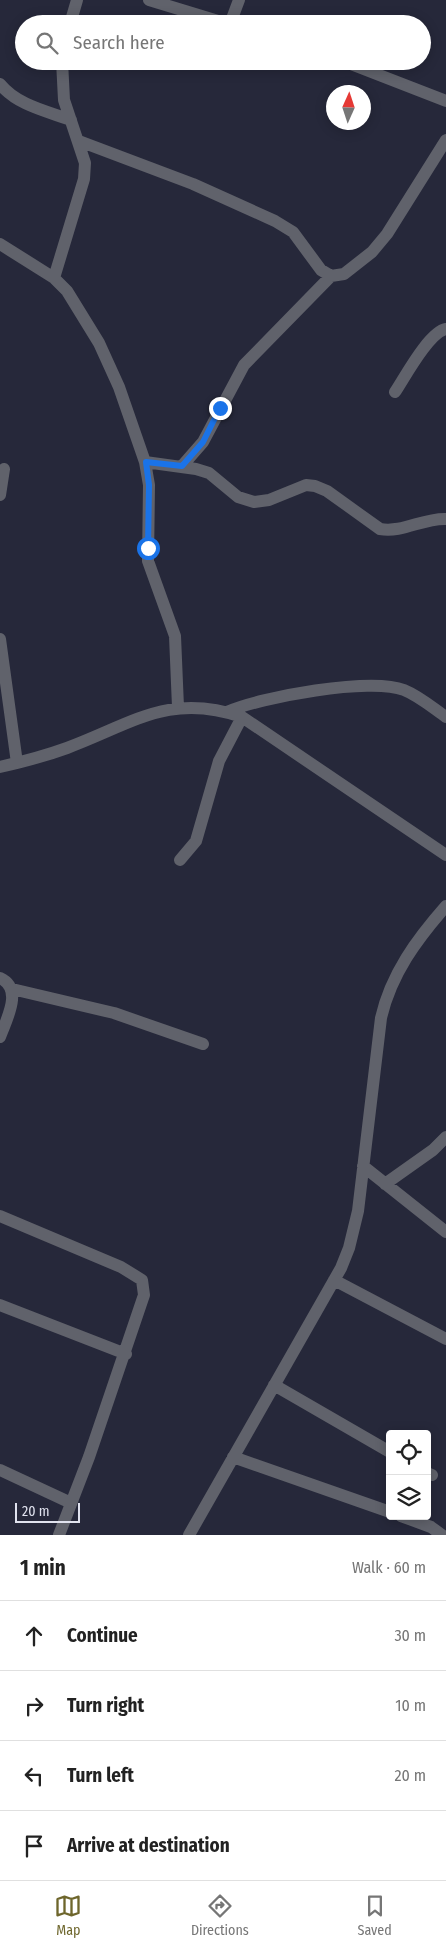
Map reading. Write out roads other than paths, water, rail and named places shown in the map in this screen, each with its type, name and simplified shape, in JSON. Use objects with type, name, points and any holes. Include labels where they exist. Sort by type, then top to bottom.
[{"type":"street","points":[[73,15],[77,0]]},
{"type":"street","points":[[149,0],[199,15]]},
{"type":"street","points":[[233,15],[239,0]]},
{"type":"street","points":[[54,278],[84,179],[85,163],[64,100],[62,70]]},
{"type":"street","points":[[366,70],[446,102]]},
{"type":"street","points":[[0,84],[11,95],[30,105],[71,120]]},
{"type":"street","points":[[182,466],[203,442],[244,365],[331,276],[344,274],[372,252],[387,234],[446,140]]},
{"type":"street","points":[[79,141],[193,184],[275,221],[293,232],[321,270],[331,276]]},
{"type":"street","points":[[0,244],[54,278],[67,291],[99,343],[119,387],[146,462],[149,485],[148,561],[152,577],[175,636],[178,707]]},
{"type":"street","points":[[395,392],[432,339],[440,330],[446,329]]},
{"type":"street","points":[[146,462],[182,466],[209,473],[238,497],[254,502],[268,500],[306,485],[315,486],[327,491],[380,529],[385,530],[446,519]]},
{"type":"street","points":[[0,495],[4,469]]},
{"type":"street","points":[[0,639],[17,763]]},
{"type":"street","points":[[227,712],[243,705],[264,701],[341,687],[370,686],[404,690],[446,717]]},
{"type":"street","points":[[0,767],[66,748],[154,712],[178,707],[227,712],[242,717],[446,855]]},
{"type":"street","points":[[180,860],[196,841],[219,761],[242,717]]},
{"type":"street","points":[[189,1535],[334,1280],[350,1248],[358,1211],[381,1018],[385,1001],[401,966],[422,934],[446,906]]},
{"type":"street","points":[[0,978],[6,981],[12,988],[114,1014],[203,1044]]},
{"type":"street","points":[[0,1037],[13,999],[12,988]]},
{"type":"street","points":[[385,1184],[433,1150],[446,1137]]},
{"type":"street","points":[[363,1166],[446,1232]]},
{"type":"street","points":[[0,1216],[121,1267],[142,1280],[144,1295],[126,1354],[59,1535]]},
{"type":"street","points":[[334,1280],[446,1340]]},
{"type":"street","points":[[0,1305],[126,1354]]},
{"type":"street","points":[[274,1384],[386,1450]]},
{"type":"street","points":[[233,1457],[386,1511]]},
{"type":"street","points":[[0,1470],[71,1503]]},
{"type":"street","points":[[412,1520],[431,1527],[442,1535]]}]
